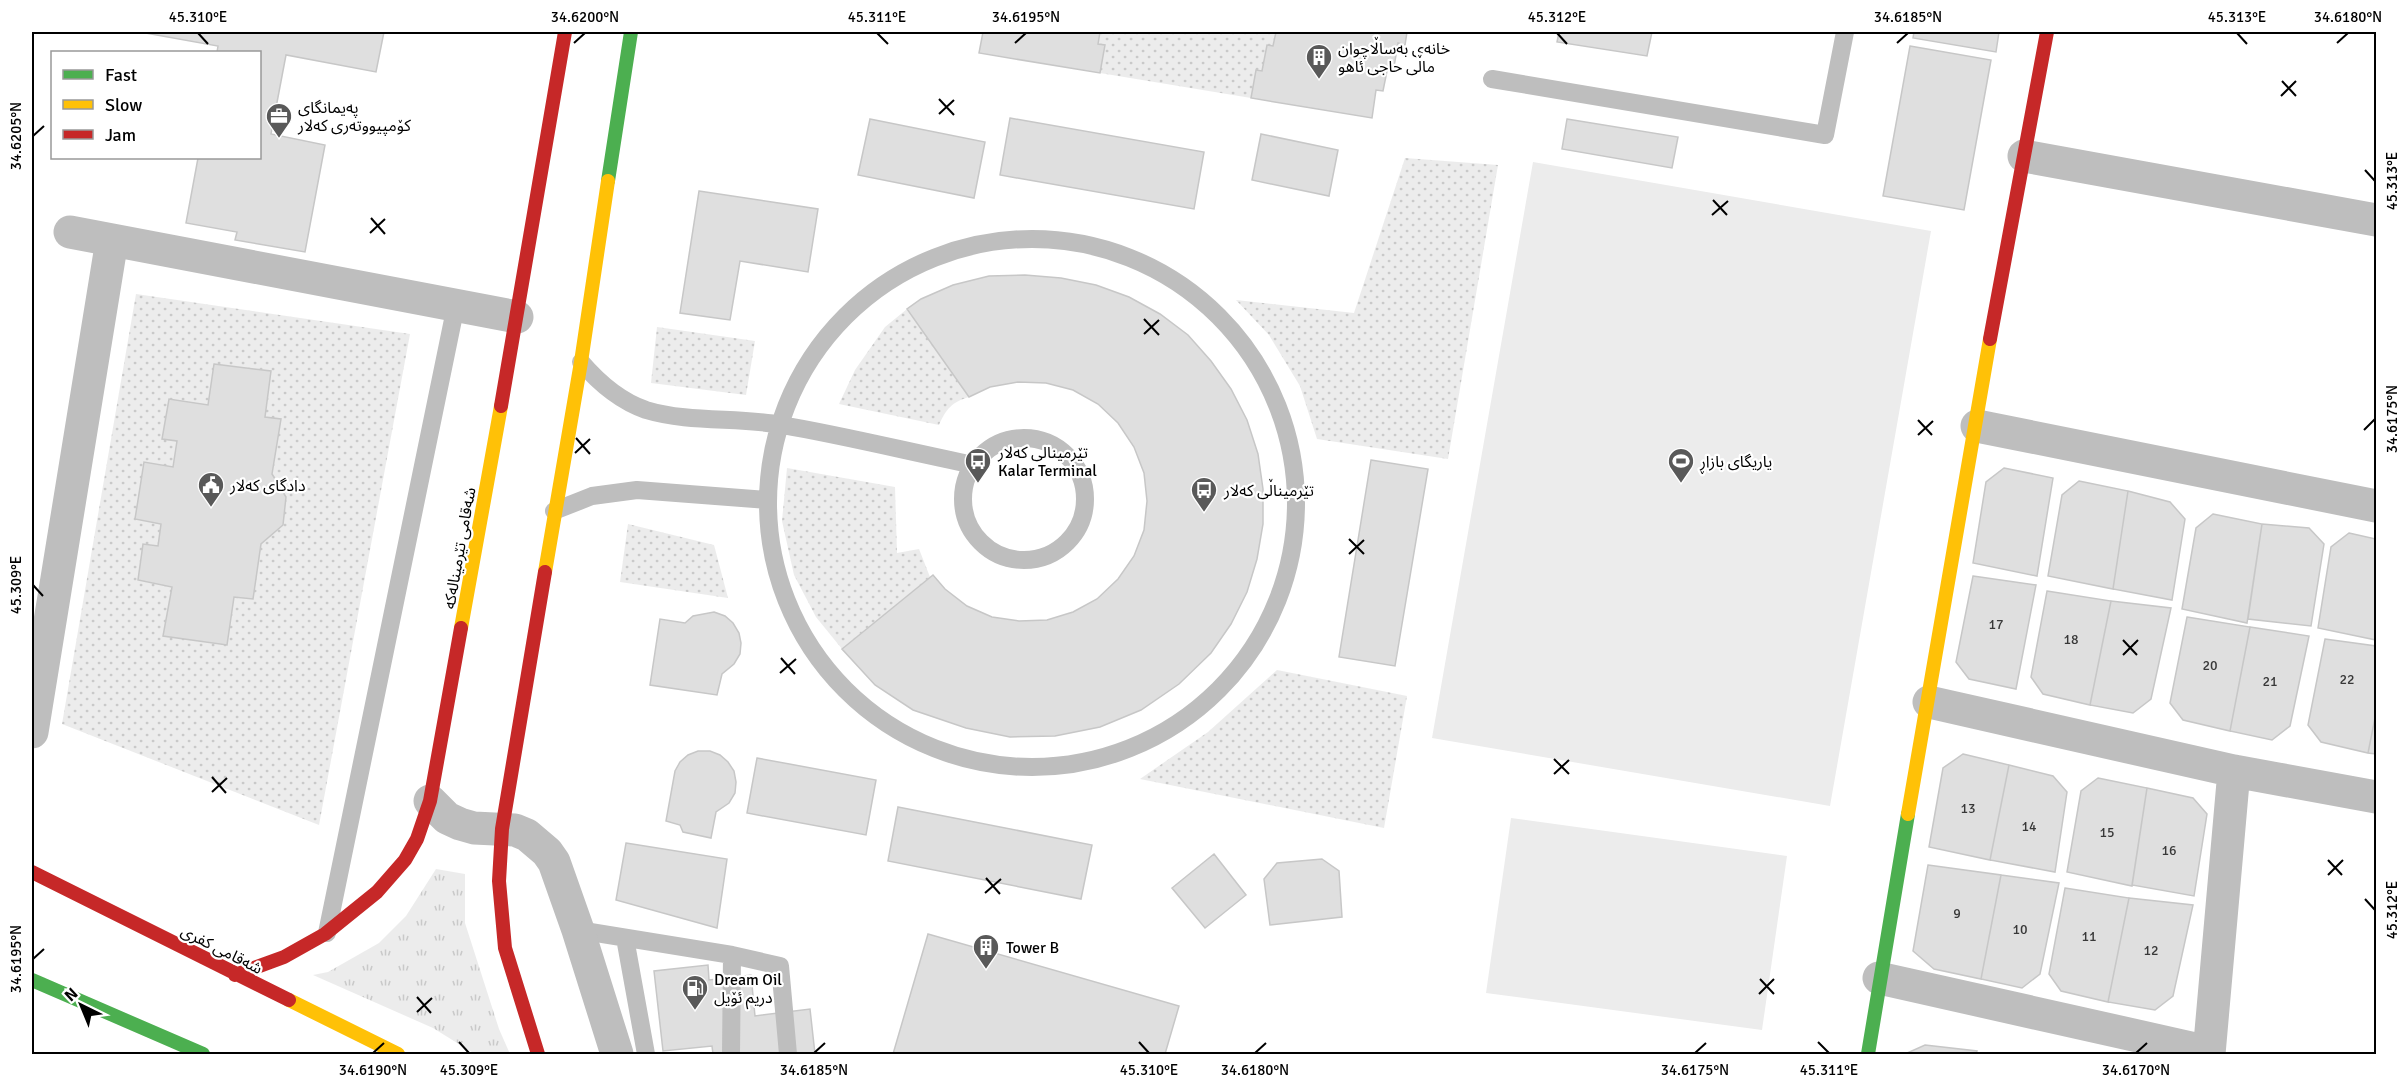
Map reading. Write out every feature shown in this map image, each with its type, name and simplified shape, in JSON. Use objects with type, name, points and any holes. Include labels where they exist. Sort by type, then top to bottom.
[{"type":"main road","name":"شەقامی تێرمینالەکە","points":[[235,975],[290,955],[326,934],[359,908],[389,878],[415,844],[430,801],[517,317],[565,32]]},
{"type":"main road","points":[[538,1054],[505,948],[499,881],[502,829],[581,362],[631,32]]},
{"type":"main road","points":[[1868,1054],[1879,978],[1929,702],[2000,283],[2047,32]]},
{"type":"main road","name":"شەقامی کفری","points":[[32,872],[389,1052]]},
{"type":"main road","points":[[32,980],[202,1054]]},
{"type":"street","points":[[2024,156],[2376,220]]},
{"type":"street","points":[[70,232],[517,317]]},
{"type":"street","points":[[32,732],[112,240]]},
{"type":"street","points":[[1977,426],[2376,506]]},
{"type":"street","points":[[1929,702],[2234,771],[2376,797]]},
{"type":"street","points":[[1879,978],[2209,1053],[2234,771]]},
{"type":"street","points":[[430,801],[447,818],[460,824],[474,828],[502,829],[527,835],[547,852],[554,862],[578,930],[617,1054]]},
{"type":"lane","points":[[1492,79],[1825,135],[1845,32]]},
{"type":"lane","points":[[1037,239],[1075,242],[1111,250],[1147,264],[1179,282],[1209,305],[1235,332],[1257,363],[1275,396],[1287,432],[1295,468],[1296,506],[1293,543],[1285,580],[1271,615],[1252,648],[1202,704],[1172,726],[1138,744],[1103,757],[1066,764],[1028,766],[991,764],[954,755],[919,742],[886,723],[864,706],[830,673],[808,643],[791,610],[778,575],[770,538],[768,500],[771,462],[780,425],[794,389],[813,357],[836,327],[863,301],[894,278],[927,261],[972,246],[1000,241],[1037,239]]},
{"type":"lane","points":[[326,934],[456,306]]},
{"type":"lane","points":[[581,362],[610,391],[646,410],[665,414],[780,425],[974,465]]},
{"type":"lane","points":[[1036,439],[1055,446],[1071,459],[1081,476],[1086,496],[1083,517],[1079,526],[1060,549],[1042,557],[1012,559],[994,551],[978,539],[965,512],[965,483],[974,465],[988,450],[1006,441],[1036,439]]},
{"type":"lane","points":[[554,511],[592,496],[637,490],[768,500]]},
{"type":"lane","points":[[578,930],[732,955],[780,966],[788,1054]]},
{"type":"lane","points":[[625,938],[646,1054]]},
{"type":"lane","points":[[731,1054],[732,955]]},
{"type":"green space","points":[[1100,32],[1276,32],[1273,46],[1267,45],[1262,71],[1256,70],[1251,98],[1100,73],[1105,45],[1098,44]]},
{"type":"green space","points":[[1405,158],[1498,165],[1448,459],[1317,439],[1300,386],[1269,335],[1236,300],[1354,313]]},
{"type":"green space","name":"یاریگای بازاڕ","points":[[1533,162],[1931,231],[1830,806],[1432,738]]},
{"type":"green space","points":[[136,294],[410,334],[319,825],[62,724]]},
{"type":"green space","points":[[907,309],[969,397],[950,407],[939,425],[839,404],[855,370],[885,327]]},
{"type":"green space","points":[[657,327],[755,341],[746,395],[651,383]]},
{"type":"green space","points":[[787,468],[895,487],[897,553],[919,549],[930,577],[842,649],[816,617],[794,575],[782,521]]},
{"type":"green space","points":[[628,524],[714,545],[728,598],[620,582]]},
{"type":"green space","points":[[1277,670],[1407,696],[1384,828],[1140,779],[1208,732]]},
{"type":"green space","points":[[1511,818],[1787,856],[1762,1030],[1486,993]]},
{"type":"green space","points":[[436,869],[465,874],[465,923],[499,1029],[510,1054],[475,1054],[433,1028],[313,975],[328,972],[379,943],[406,916]]},
{"type":"building","name":"پەیمانگای کۆمپیووتەری کەلار","points":[[140,32],[384,32],[376,72],[286,55],[271,134],[325,145],[305,252],[235,240],[237,232],[186,223],[198,159],[261,159],[261,51],[217,51],[218,46]]},
{"type":"building","points":[[983,32],[1100,32],[1098,44],[1105,45],[1100,73],[979,53]]},
{"type":"building","name":"خانەی بەساڵاچوان ماڵی حاجی ئاهو","points":[[1276,32],[1407,32],[1405,45],[1398,43],[1394,67],[1388,66],[1383,91],[1376,90],[1372,118],[1251,98],[1256,70],[1262,71],[1267,45],[1273,46]]},
{"type":"building","points":[[1559,32],[1652,32],[1647,56],[1557,42]]},
{"type":"building","points":[[1914,32],[1999,32],[1996,52],[1913,38]]},
{"type":"building","points":[[1910,46],[1991,60],[1964,210],[1883,196]]},
{"type":"building","points":[[1010,118],[1204,152],[1194,209],[1000,175]]},
{"type":"building","points":[[870,119],[985,142],[974,198],[858,175]]},
{"type":"building","points":[[1567,119],[1678,137],[1672,168],[1562,149]]},
{"type":"building","points":[[1261,134],[1338,150],[1329,196],[1252,180]]},
{"type":"building","points":[[699,191],[818,209],[808,272],[740,261],[730,320],[680,313]]},
{"type":"building","name":"تێرمیناڵی کەلار","points":[[1025,275],[1061,278],[1096,285],[1129,297],[1160,314],[1188,335],[1231,389],[1247,420],[1258,454],[1263,489],[1263,524],[1257,559],[1247,592],[1231,624],[1211,653],[1179,684],[1141,710],[1100,727],[1055,736],[1010,737],[966,728],[913,710],[875,685],[842,649],[933,575],[945,589],[967,606],[992,617],[1019,621],[1047,620],[1073,612],[1097,599],[1118,579],[1134,556],[1144,530],[1147,501],[1144,473],[1134,447],[1118,423],[1098,404],[1073,390],[1046,383],[1018,382],[990,387],[969,397],[907,309],[921,299],[953,285],[989,276]]},
{"type":"building","name":"دادگای کەلار","points":[[214,364],[271,371],[265,417],[281,419],[272,474],[286,497],[283,525],[261,544],[253,599],[234,597],[227,645],[163,636],[172,587],[138,580],[143,544],[158,546],[161,524],[135,519],[144,462],[173,467],[177,441],[162,439],[169,399],[208,405]]},
{"type":"building","points":[[1371,460],[1428,469],[1395,666],[1339,657]]},
{"type":"building","points":[[2004,468],[2053,478],[2037,576],[1973,563],[1986,482]]},
{"type":"building","points":[[2079,481],[2128,491],[2113,589],[2048,576],[2062,495]]},
{"type":"building","points":[[2128,491],[2170,502],[2185,519],[2172,600],[2113,589]]},
{"type":"building","points":[[2213,514],[2262,524],[2247,623],[2182,609],[2196,528]]},
{"type":"building","points":[[2262,524],[2309,528],[2324,544],[2311,626],[2248,619]]},
{"type":"building","points":[[2349,533],[2376,539],[2376,640],[2318,628],[2331,547]]},
{"type":"building","points":[[1973,576],[2036,585],[2016,689],[1969,679],[1956,662]]},
{"type":"building","points":[[2047,591],[2111,601],[2090,705],[2043,694],[2031,677]]},
{"type":"building","points":[[2111,601],[2171,608],[2151,699],[2133,713],[2090,705]]},
{"type":"building","points":[[714,612],[725,616],[733,623],[739,633],[741,643],[740,654],[734,664],[722,674],[717,695],[650,685],[660,619],[685,623],[693,616]]},
{"type":"building","points":[[2187,617],[2250,627],[2230,731],[2183,720],[2170,703]]},
{"type":"building","points":[[2250,627],[2309,636],[2290,726],[2272,740],[2230,731]]},
{"type":"building","points":[[2325,639],[2376,646],[2376,713],[2368,753],[2321,742],[2308,725]]},
{"type":"building","points":[[2376,713],[2376,754],[2368,753]]},
{"type":"building","points":[[698,751],[710,751],[720,755],[734,771],[736,782],[735,793],[729,803],[716,812],[711,838],[683,832],[680,825],[666,821],[675,771],[688,755]]},
{"type":"building","points":[[1963,754],[2009,765],[1990,860],[1929,847],[1943,768]]},
{"type":"building","points":[[757,758],[876,780],[866,835],[747,813]]},
{"type":"building","points":[[2009,765],[2053,776],[2067,792],[2055,872],[1990,860]]},
{"type":"building","points":[[2098,778],[2147,788],[2132,886],[2067,872],[2081,791]]},
{"type":"building","points":[[2147,788],[2193,798],[2207,814],[2194,896],[2132,885]]},
{"type":"building","points":[[898,807],[1092,845],[1081,899],[888,861]]},
{"type":"building","points":[[626,843],[727,859],[717,928],[616,900]]},
{"type":"building","points":[[1214,854],[1246,895],[1205,928],[1172,888]]},
{"type":"building","points":[[1322,859],[1339,871],[1342,917],[1270,925],[1264,879],[1277,863]]},
{"type":"building","points":[[1928,865],[2001,875],[1981,979],[1934,969],[1913,951]]},
{"type":"building","points":[[2001,875],[2059,883],[2040,974],[2022,988],[1981,979]]},
{"type":"building","points":[[2065,888],[2129,898],[2108,1002],[2061,991],[2049,974]]},
{"type":"building","points":[[2129,898],[2193,905],[2173,996],[2155,1010],[2108,1002]]},
{"type":"building","name":"Tower B","points":[[928,934],[1179,1006],[1165,1054],[893,1054]]},
{"type":"building","points":[[708,965],[709,980],[751,975],[755,1016],[810,1009],[815,1054],[713,1054],[712,1046],[663,1051],[654,971]]},
{"type":"building","points":[[1925,1045],[1977,1051],[1976,1054],[1905,1054]]},
{"type":"traffic: fast","points":[[608,181],[631,32]]},
{"type":"traffic: fast","points":[[1868,1054],[1908,814]]},
{"type":"traffic: fast","points":[[32,980],[203,1054]]},
{"type":"traffic: slow","points":[[545,572],[581,362],[608,181]]},
{"type":"traffic: slow","points":[[1908,814],[1990,339]]},
{"type":"traffic: slow","points":[[461,628],[501,406]]},
{"type":"traffic: slow","points":[[289,1000],[398,1054]]},
{"type":"traffic: jam","points":[[501,406],[565,32]]},
{"type":"traffic: jam","points":[[1990,339],[2047,32]]},
{"type":"traffic: jam","points":[[538,1054],[505,948],[499,881],[502,829],[545,572]]},
{"type":"traffic: jam","points":[[235,975],[284,957],[325,934],[377,892],[405,860],[417,839],[430,801],[461,628]]},
{"type":"traffic: jam","points":[[32,872],[289,1000]]},
{"type":"place","name":"خانەی بەساڵاچوان ماڵی حاجی ئاهو","points":[[1319,80]]},
{"type":"place","name":"پەیمانگای کۆمپیووتەری کەلار","points":[[279,139]]},
{"type":"place","name":"تێرمینالی کەلار Kalar Terminal","points":[[978,484]]},
{"type":"place","name":"یاریگای بازاڕ","points":[[1681,484]]},
{"type":"place","name":"دادگای کەلار","points":[[211,508]]},
{"type":"place","name":"تێرمیناڵی کەلار","points":[[1204,513]]},
{"type":"place","name":"Tower B","points":[[986,970]]},
{"type":"place","name":"Dream Oil دریم ئۆیل","points":[[695,1011]]}]
